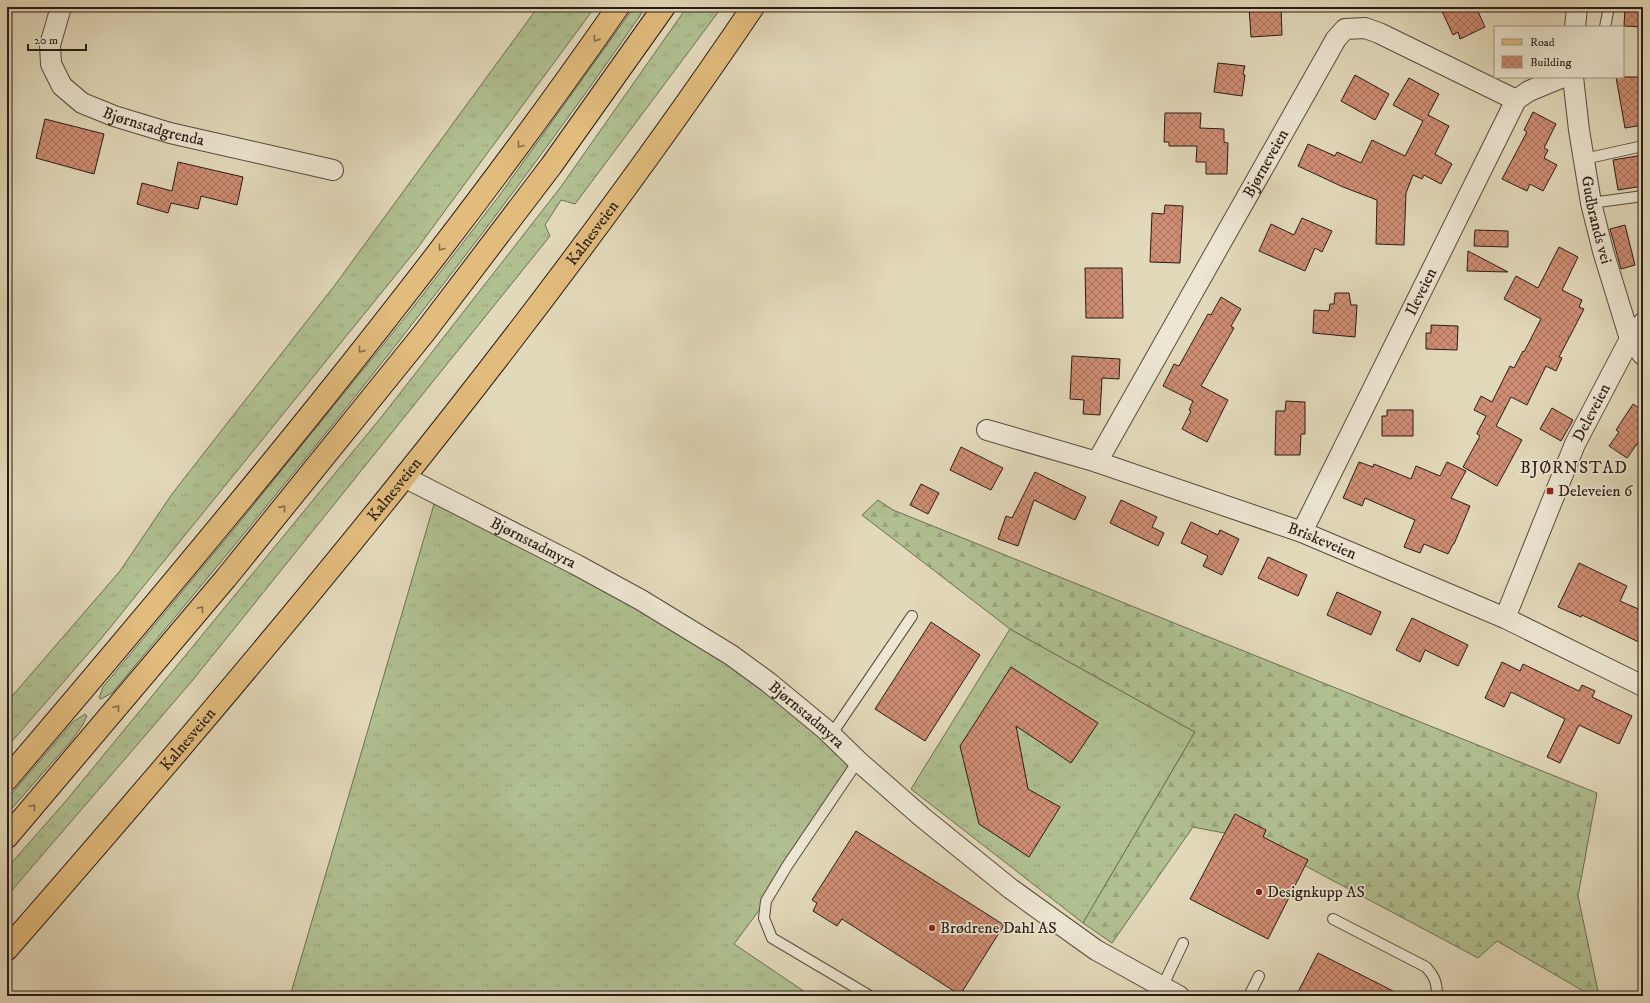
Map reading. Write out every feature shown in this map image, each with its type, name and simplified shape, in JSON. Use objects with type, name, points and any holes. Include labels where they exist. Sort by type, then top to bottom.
[{"type":"main road","points":[[7,778],[126,639],[258,479],[394,309],[520,145],[618,7]]},
{"type":"main road","points":[[7,837],[231,572],[424,333],[551,166],[664,7]]},
{"type":"main road","name":"Kalnesveien","points":[[7,949],[246,671],[404,477],[531,315],[652,151],[753,7]]},
{"type":"street","name":"Bjørnstadgrenda","points":[[61,7],[50,45],[51,64],[62,86],[82,103],[114,116],[170,133],[333,170]]},
{"type":"street","points":[[1575,26],[1577,7]]},
{"type":"street","name":"Bjørneveien","points":[[1097,462],[1336,39],[1345,29],[1365,28],[1379,33],[1516,100]]},
{"type":"street","points":[[1516,100],[1529,91],[1561,78]]},
{"type":"street","name":"Gudbrands vei","points":[[1573,78],[1591,203],[1603,251],[1630,340],[1643,355]]},
{"type":"street","name":"Ileveien","points":[[1302,532],[1516,100]]},
{"type":"street","name":"Deleveien","points":[[1505,618],[1575,444],[1630,340],[1643,323]]},
{"type":"street","name":"Briskeveien","points":[[987,430],[1097,462],[1302,532],[1505,618],[1643,686]]},
{"type":"street","name":"Bjørnstadmyra","points":[[404,477],[575,564],[641,600],[731,655],[768,682],[831,735],[858,761],[922,817],[1012,889],[1096,950],[1167,993]]},
{"type":"lane","points":[[1605,26],[1608,12]]},
{"type":"lane","points":[[1584,159],[1643,146]]},
{"type":"lane","points":[[1591,203],[1643,196]]},
{"type":"lane","points":[[831,735],[912,616]]},
{"type":"lane","points":[[858,761],[787,866],[766,900],[764,918],[772,938],[870,996]]},
{"type":"lane","points":[[1334,919],[1426,967],[1435,976],[1437,996]]},
{"type":"lane","points":[[1167,993],[1183,943]]},
{"type":"lane","points":[[1250,996],[1259,976]]},
{"type":"green space","points":[[538,7],[595,7],[416,250],[100,640],[7,747],[7,702],[120,571],[172,494],[335,285]]},
{"type":"green space","points":[[634,7],[646,7],[520,184],[454,270],[319,441],[182,609],[112,693],[101,699],[99,698],[103,687],[230,534],[408,314],[499,196]]},
{"type":"green space","points":[[687,7],[722,7],[575,204],[561,200],[545,225],[550,236],[192,681],[7,896],[7,868],[65,802],[383,415],[560,188]]},
{"type":"green space","points":[[437,494],[641,600],[858,761],[766,901],[734,944],[811,996],[290,996]]},
{"type":"green space","points":[[878,500],[893,510],[1597,793],[1578,896],[1599,996],[1592,996],[1497,941],[1478,958],[1255,839],[1193,827],[1112,943],[1083,923],[1195,732],[1010,629],[862,515]]},
{"type":"green space","points":[[1010,629],[1195,732],[1083,923],[911,789]]},
{"type":"green space","points":[[85,714],[87,716],[82,726],[71,741],[7,814],[7,799],[73,722]]},
{"type":"building","points":[[1249,7],[1281,7],[1282,35],[1251,37]]},
{"type":"building","points":[[1440,7],[1476,7],[1485,27],[1460,39],[1458,32],[1453,35]]},
{"type":"building","points":[[1625,7],[1643,7],[1643,27],[1624,26]]},
{"type":"building","points":[[1218,63],[1245,66],[1242,96],[1214,92]]},
{"type":"building","points":[[1355,75],[1389,94],[1375,120],[1341,101]]},
{"type":"building","points":[[1643,77],[1643,125],[1625,128],[1616,78]]},
{"type":"building","points":[[1409,78],[1439,94],[1428,115],[1449,126],[1435,154],[1452,164],[1441,184],[1424,175],[1422,179],[1413,175],[1406,193],[1404,245],[1376,244],[1377,200],[1343,187],[1298,166],[1308,144],[1335,156],[1337,152],[1361,163],[1372,140],[1405,156],[1423,121],[1393,105]]},
{"type":"building","points":[[1533,112],[1556,124],[1544,148],[1548,150],[1544,158],[1557,165],[1543,191],[1530,184],[1527,191],[1502,179],[1527,132],[1524,130]]},
{"type":"building","points":[[1165,113],[1201,113],[1200,128],[1224,129],[1224,142],[1228,143],[1227,174],[1206,174],[1206,162],[1196,162],[1197,146],[1169,146],[1169,142],[1164,142]]},
{"type":"building","points":[[45,119],[104,134],[94,174],[36,158]]},
{"type":"building","points":[[1643,155],[1643,186],[1618,190],[1613,160]]},
{"type":"building","points":[[178,162],[243,177],[237,205],[201,196],[198,209],[171,203],[168,213],[137,204],[142,183],[172,191]]},
{"type":"building","points":[[1165,205],[1183,206],[1180,263],[1150,262],[1152,213],[1164,214]]},
{"type":"building","points":[[1302,218],[1332,231],[1322,252],[1315,248],[1305,271],[1259,251],[1271,224],[1294,235]]},
{"type":"building","points":[[1625,225],[1635,265],[1621,269],[1610,229]]},
{"type":"building","points":[[1475,230],[1508,231],[1508,247],[1474,246]]},
{"type":"building","points":[[1559,247],[1578,257],[1562,290],[1582,300],[1579,307],[1584,309],[1559,357],[1562,358],[1556,371],[1546,366],[1527,405],[1511,397],[1496,426],[1522,440],[1497,486],[1463,467],[1480,436],[1477,433],[1486,416],[1474,410],[1481,396],[1492,402],[1510,366],[1514,368],[1541,319],[1504,299],[1516,276],[1538,288]]},
{"type":"building","points":[[1468,251],[1508,272],[1467,271]]},
{"type":"building","points":[[1085,268],[1122,268],[1123,318],[1086,318]]},
{"type":"building","points":[[1335,293],[1349,293],[1351,305],[1357,305],[1355,337],[1313,333],[1314,310],[1329,311],[1330,304],[1334,304]]},
{"type":"building","points":[[1221,297],[1241,309],[1231,326],[1234,328],[1201,386],[1228,400],[1207,442],[1182,429],[1191,411],[1189,410],[1193,401],[1163,386],[1174,364],[1179,366],[1208,314],[1211,315]]},
{"type":"building","points":[[1431,325],[1458,326],[1457,350],[1426,349],[1426,333],[1431,333]]},
{"type":"building","points":[[1072,356],[1120,359],[1119,379],[1102,378],[1100,415],[1083,414],[1084,400],[1070,399]]},
{"type":"building","points":[[1286,401],[1305,402],[1305,434],[1301,434],[1300,455],[1275,455],[1276,411],[1285,411]]},
{"type":"building","points":[[1633,404],[1643,411],[1643,449],[1637,444],[1627,458],[1609,446],[1619,432],[1616,430]]},
{"type":"building","points":[[1552,408],[1573,420],[1561,441],[1540,429]]},
{"type":"building","points":[[1387,410],[1413,410],[1413,436],[1382,436],[1382,416],[1387,416]]},
{"type":"building","points":[[961,447],[1003,468],[991,490],[950,470]]},
{"type":"building","points":[[1359,462],[1373,467],[1374,464],[1411,479],[1416,466],[1440,476],[1447,462],[1466,471],[1451,498],[1470,506],[1454,544],[1448,554],[1424,544],[1420,553],[1404,547],[1415,520],[1365,498],[1362,506],[1343,498]]},
{"type":"building","points":[[1035,472],[1086,497],[1075,520],[1034,500],[1018,546],[998,539],[1006,516],[1012,518]]},
{"type":"building","points":[[921,484],[939,493],[928,514],[910,505]]},
{"type":"building","points":[[1121,500],[1157,517],[1152,527],[1164,533],[1158,546],[1110,523]]},
{"type":"building","points":[[1191,522],[1218,535],[1220,530],[1239,539],[1222,575],[1203,566],[1208,556],[1181,543]]},
{"type":"building","points":[[1268,557],[1307,575],[1298,596],[1258,578]]},
{"type":"building","points":[[1579,563],[1627,586],[1620,601],[1643,611],[1643,644],[1582,615],[1581,617],[1558,607]]},
{"type":"building","points":[[1337,592],[1381,612],[1371,635],[1327,615]]},
{"type":"building","points":[[1412,618],[1468,645],[1458,666],[1425,650],[1420,662],[1396,650]]},
{"type":"building","points":[[931,622],[980,655],[925,741],[875,709]]},
{"type":"building","points":[[1502,662],[1520,671],[1523,664],[1579,691],[1582,685],[1595,691],[1592,697],[1632,716],[1619,744],[1579,725],[1560,763],[1547,757],[1565,719],[1511,692],[1504,707],[1485,698]]},
{"type":"building","points":[[1011,667],[1098,723],[1071,763],[1016,726],[1028,789],[1060,807],[1029,857],[979,824],[960,746]]},
{"type":"building","points":[[1235,814],[1266,830],[1263,837],[1308,860],[1268,939],[1190,899]]},
{"type":"building","points":[[856,831],[1004,925],[960,995],[842,919],[837,926],[813,911],[817,903],[812,900]]},
{"type":"building","points":[[1318,953],[1403,996],[1296,996]]},
{"type":"place","name":"Deleveien 6","points":[[1550,491]]},
{"type":"place","name":"Designkupp AS","points":[[1259,892]]},
{"type":"place","name":"Brødrene Dahl AS","points":[[932,928]]},
{"type":"district","name":"BJØRNSTAD","points":[[1574,468]]}]
